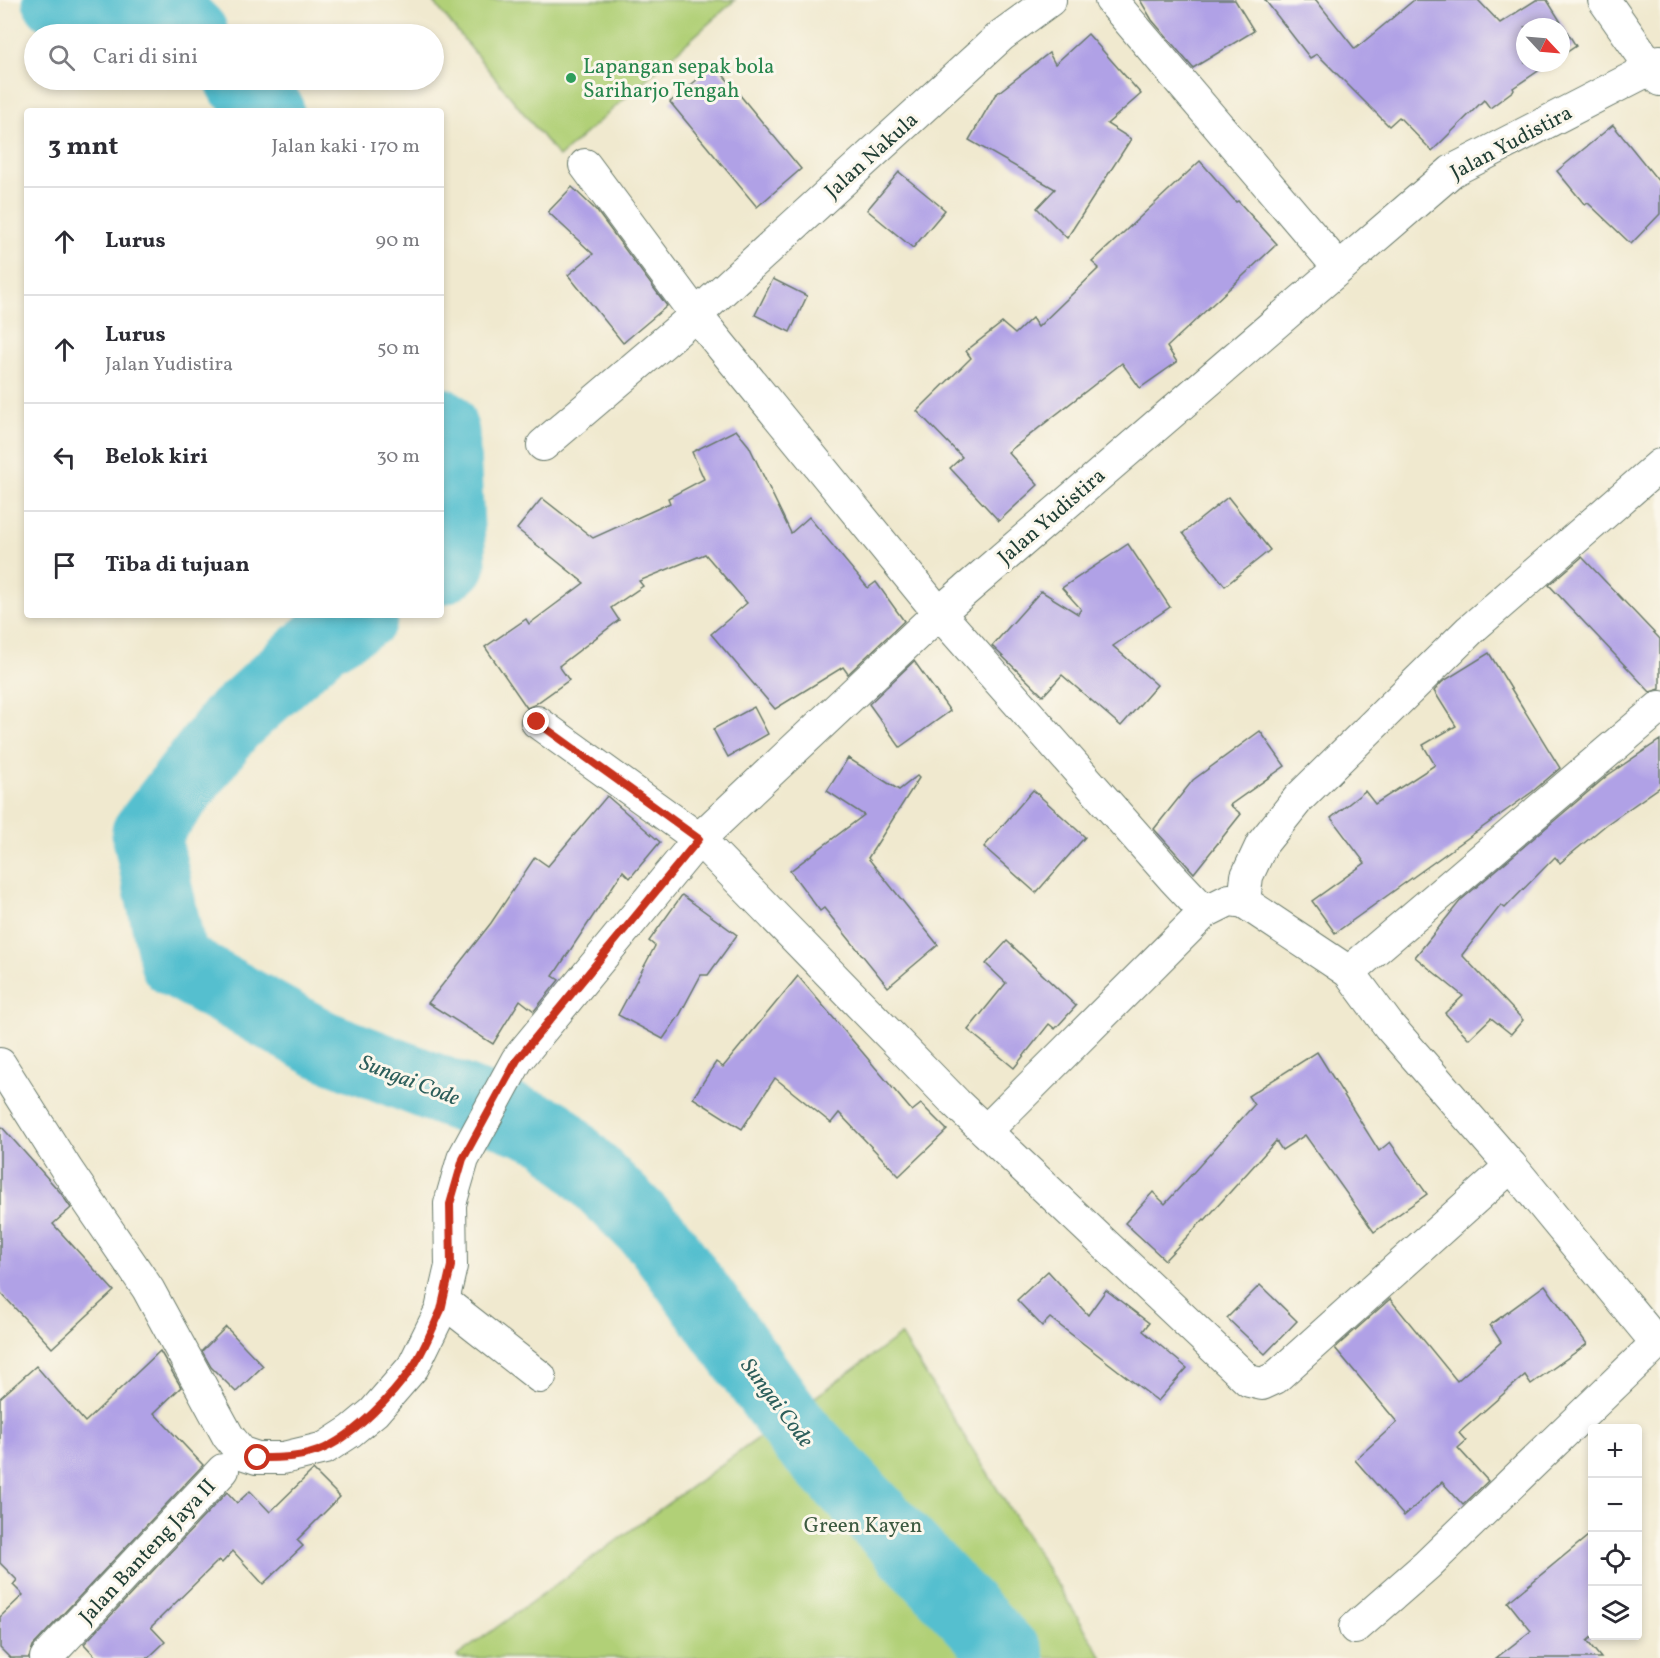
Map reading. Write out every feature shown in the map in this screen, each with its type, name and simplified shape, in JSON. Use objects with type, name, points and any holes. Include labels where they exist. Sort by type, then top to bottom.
[{"type":"street","name":"Jalan Nakula","points":[[543,446],[696,315],[1002,35],[1050,0]]},
{"type":"street","points":[[1111,0],[1339,268]]},
{"type":"street","points":[[1604,0],[1657,70]]},
{"type":"street","name":"Jalan Yudistira","points":[[0,1064],[67,1170],[148,1289],[228,1436],[242,1453],[258,1458],[283,1458],[325,1448],[374,1412],[413,1367],[441,1310],[451,1266],[450,1204],[463,1159],[517,1060],[699,839],[939,613],[1452,171],[1657,70]]},
{"type":"street","points":[[585,165],[696,315],[939,613],[1205,912]]},
{"type":"street","points":[[1244,902],[1247,876],[1262,844],[1299,798],[1470,630],[1660,465]]},
{"type":"street","points":[[1349,972],[1660,707]]},
{"type":"street","points":[[537,722],[699,839],[956,1103],[1249,1381],[1262,1384],[1275,1378],[1510,1166]]},
{"type":"street","points":[[986,1131],[1205,912],[1229,900],[1244,902],[1349,972],[1389,1026],[1658,1341],[1427,1565],[1354,1628]]},
{"type":"street","points":[[443,1301],[540,1377]]},
{"type":"street","name":"Jalan Banteng Jaya II","points":[[46,1658],[223,1470]]},
{"type":"green space","name":"Lapangan sepak bola Sariharjo Tengah","points":[[432,0],[735,0],[559,157]]},
{"type":"green space","name":"Green Kayen","points":[[901,1335],[1103,1658],[459,1658],[457,1656]]},
{"type":"building","points":[[1140,0],[1235,0],[1254,31],[1193,68],[1152,20]]},
{"type":"building","points":[[1265,0],[1316,0],[1355,49],[1414,0],[1478,0],[1500,23],[1536,0],[1547,0],[1558,18],[1516,18],[1516,72],[1537,72],[1490,108],[1484,100],[1432,151],[1399,117],[1389,126],[1317,54],[1310,58]]},
{"type":"building","points":[[1088,34],[1141,94],[1107,124],[1131,139],[1067,238],[1037,208],[1055,189],[969,140],[995,95],[1049,53],[1055,64]]},
{"type":"building","points":[[1570,36],[1576,46],[1570,50]]},
{"type":"building","points":[[715,65],[801,169],[757,207],[670,102]]},
{"type":"building","points":[[1613,125],[1660,183],[1660,214],[1631,244],[1588,203],[1585,205],[1557,171]]},
{"type":"building","points":[[1200,161],[1277,244],[1167,347],[1177,362],[1140,388],[1122,363],[1008,452],[1038,485],[999,521],[950,468],[962,457],[917,411],[971,358],[966,351],[1002,323],[1015,334],[1032,318],[1038,327],[1099,268],[1092,262]]},
{"type":"building","points":[[899,172],[945,210],[913,248],[867,210]]},
{"type":"building","points":[[572,187],[596,210],[667,306],[623,343],[568,275],[593,254],[548,212]]},
{"type":"building","points":[[773,279],[807,296],[790,332],[755,315]]},
{"type":"building","points":[[736,430],[749,446],[791,533],[809,517],[868,588],[876,582],[904,621],[848,674],[843,667],[775,709],[711,634],[747,603],[705,554],[639,581],[643,586],[611,608],[619,620],[559,666],[569,680],[527,708],[485,647],[526,619],[529,624],[584,583],[517,529],[542,498],[593,538],[670,503],[668,498],[704,479],[692,452]]},
{"type":"building","points":[[1228,497],[1270,550],[1225,586],[1183,533]]},
{"type":"building","points":[[1128,544],[1170,607],[1113,646],[1157,685],[1121,726],[1062,675],[1043,696],[992,646],[1041,591],[1078,614],[1081,609],[1062,588]]},
{"type":"building","points":[[1582,557],[1660,639],[1660,689],[1650,692],[1549,585]]},
{"type":"building","points":[[1489,653],[1560,768],[1532,792],[1335,933],[1312,901],[1365,863],[1331,818],[1365,791],[1375,804],[1435,765],[1423,745],[1456,726],[1434,691],[1442,682]]},
{"type":"building","points":[[914,661],[950,711],[900,747],[869,704]]},
{"type":"building","points":[[754,707],[768,734],[728,757],[713,729]]},
{"type":"building","points":[[1260,731],[1285,766],[1230,805],[1241,814],[1194,873],[1154,829],[1193,780]]},
{"type":"building","points":[[1660,740],[1660,787],[1607,824],[1560,863],[1555,857],[1505,908],[1501,905],[1462,955],[1523,1020],[1511,1034],[1491,1018],[1469,1039],[1445,1013],[1463,996],[1415,957],[1461,900],[1608,775]]},
{"type":"building","points":[[848,758],[899,790],[917,776],[919,778],[868,858],[938,945],[888,987],[824,908],[820,911],[790,871],[864,815],[827,791]]},
{"type":"building","points":[[1033,790],[1085,837],[1036,893],[984,847]]},
{"type":"building","points":[[607,796],[660,842],[630,878],[623,871],[553,976],[559,980],[534,1011],[520,1000],[493,1044],[428,1003],[491,923],[535,857],[548,866]]},
{"type":"building","points":[[682,895],[737,935],[708,975],[701,975],[679,1016],[663,1039],[618,1015],[655,946],[649,941]]},
{"type":"building","points":[[1007,941],[1076,1006],[1055,1029],[1049,1024],[1014,1068],[968,1030],[1006,983],[986,964]]},
{"type":"building","points":[[798,976],[912,1111],[921,1104],[947,1130],[899,1176],[839,1113],[831,1123],[775,1078],[742,1129],[693,1098],[716,1062],[723,1067]]},
{"type":"building","points":[[1317,1052],[1379,1151],[1390,1142],[1427,1194],[1374,1232],[1305,1135],[1282,1150],[1276,1141],[1205,1220],[1165,1260],[1125,1223],[1153,1192],[1165,1204],[1254,1105],[1248,1096]]},
{"type":"building","points":[[0,1125],[60,1192],[71,1208],[53,1224],[114,1291],[52,1348],[0,1292]]},
{"type":"building","points":[[1048,1271],[1088,1315],[1106,1290],[1149,1323],[1143,1331],[1187,1368],[1158,1401],[1050,1318],[1042,1326],[1017,1300]]},
{"type":"building","points":[[1260,1285],[1297,1321],[1265,1354],[1227,1318]]},
{"type":"building","points":[[1545,1285],[1587,1344],[1531,1384],[1525,1375],[1459,1433],[1466,1441],[1458,1448],[1488,1481],[1463,1505],[1442,1482],[1404,1516],[1355,1460],[1397,1422],[1335,1348],[1390,1299],[1457,1381],[1501,1342],[1490,1325]]},
{"type":"building","points":[[226,1327],[263,1366],[236,1392],[211,1367],[202,1351]]},
{"type":"building","points":[[160,1351],[181,1387],[154,1413],[203,1465],[33,1646],[29,1658],[10,1658],[0,1648],[0,1617],[23,1595],[13,1585],[17,1580],[0,1563],[0,1398],[36,1366],[85,1422]]},
{"type":"building","points":[[313,1470],[340,1497],[297,1540],[303,1546],[263,1584],[233,1551],[222,1563],[219,1560],[151,1627],[165,1642],[148,1658],[97,1658],[84,1644],[227,1492],[237,1503],[250,1491],[270,1512]]},
{"type":"building","points":[[1588,1536],[1587,1641],[1601,1658],[1496,1658],[1531,1631],[1508,1602]]},
{"type":"waterway","name":"Sungai Code","points":[[57,0],[184,24]]},
{"type":"waterway","name":"Sungai Code","points":[[249,90],[267,108]]},
{"type":"waterway","name":"Sungai Code","points":[[444,430],[452,563],[444,568]]},
{"type":"waterway","name":"Sungai Code","points":[[359,618],[322,640],[231,723],[146,833],[174,962],[321,1044],[551,1133],[658,1239],[800,1435],[1011,1658]]},
{"type":"place","name":"Lapangan sepak bola Sariharjo Tengah","points":[[571,78]]},
{"type":"route","points":[[258,1458],[283,1458],[325,1448],[374,1412],[413,1367],[441,1310],[451,1266],[450,1204],[463,1159],[517,1060],[699,839],[537,722]]}]
